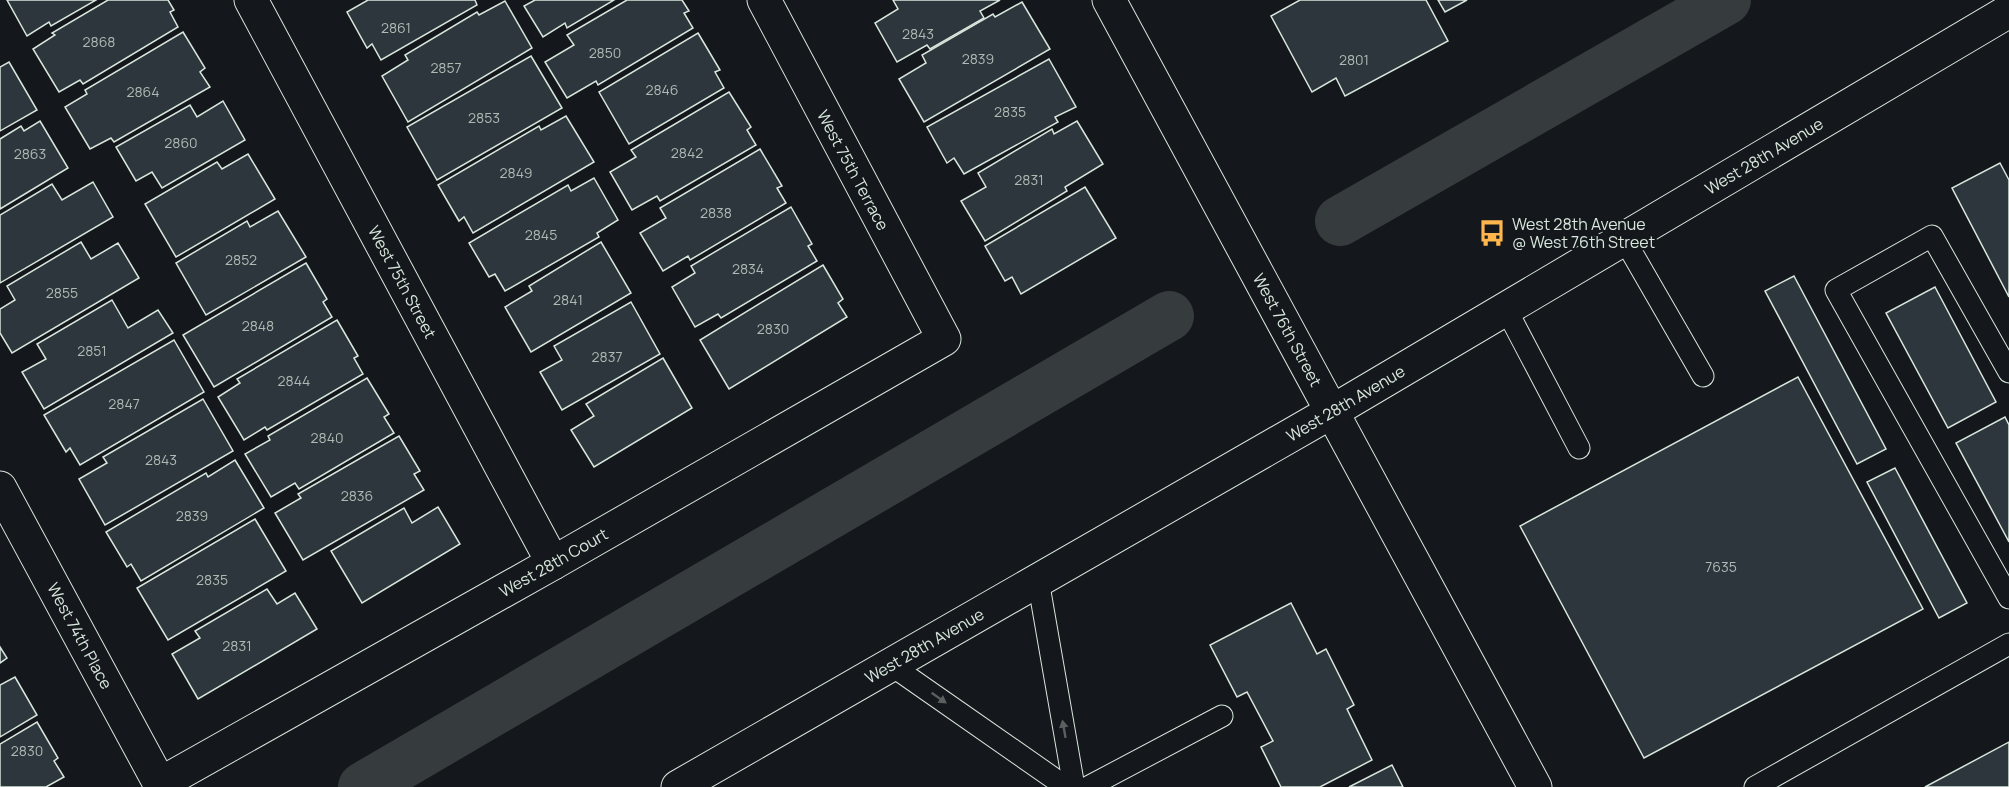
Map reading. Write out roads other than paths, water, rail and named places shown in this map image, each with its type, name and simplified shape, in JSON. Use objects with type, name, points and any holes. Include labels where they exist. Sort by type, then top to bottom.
[{"type":"street","name":"West 75th Street","points":[[251,0],[553,563]]},
{"type":"street","name":"West 75th Terrace","points":[[764,0],[944,339]]},
{"type":"street","name":"West 76th Street","points":[[1109,0],[1535,787]]},
{"type":"street","name":"West 28th Avenue","points":[[678,787],[1333,411],[2009,11]]},
{"type":"street","name":"West 28th Court","points":[[160,784],[944,339]]},
{"type":"street","name":"West 74th Place","points":[[0,488],[160,784]]},
{"type":"lane","points":[[2009,372],[1932,236],[1836,290],[2009,598]]},
{"type":"lane","points":[[1624,239],[1703,376]]},
{"type":"lane","points":[[1506,309],[1580,448]]},
{"type":"lane","points":[[1038,580],[1074,787]]},
{"type":"lane","points":[[1755,787],[2009,644]]},
{"type":"lane","points":[[891,665],[1066,787]]},
{"type":"lane","points":[[1088,787],[1222,716]]},
{"type":"waterway","points":[[1340,221],[1726,0]]},
{"type":"waterway","points":[[363,787],[1169,316]]},
{"type":"place","name":"West 28th Avenue @ West 76th Street","points":[[1492,233]]}]
